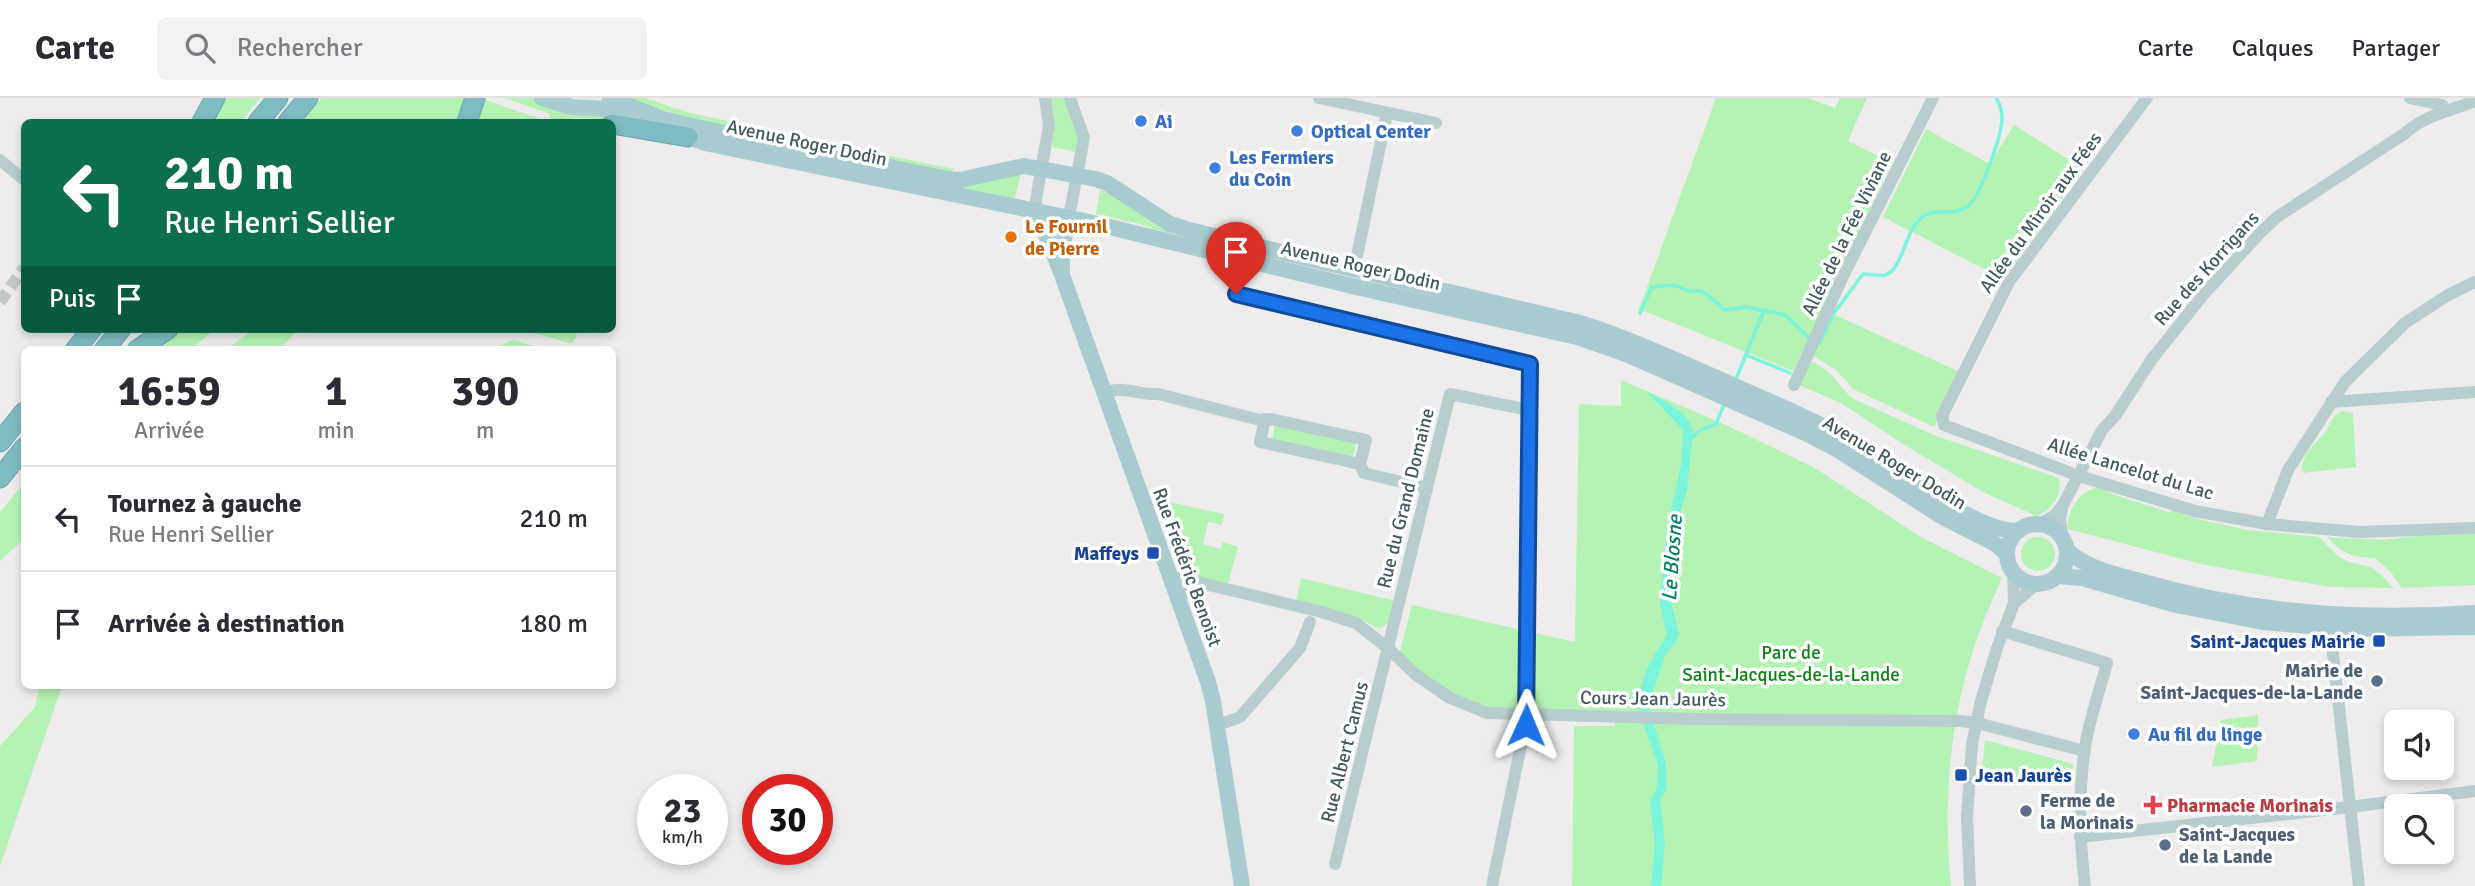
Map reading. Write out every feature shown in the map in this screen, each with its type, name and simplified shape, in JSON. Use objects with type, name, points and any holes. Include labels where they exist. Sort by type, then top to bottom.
[{"type":"highway","points":[[201,119],[204,98]]},
{"type":"highway","points":[[203,119],[215,98]]},
{"type":"highway","points":[[260,119],[278,98]]},
{"type":"highway","points":[[290,119],[308,98]]},
{"type":"highway","points":[[468,119],[475,98]]},
{"type":"highway","points":[[616,125],[688,137]]},
{"type":"highway","points":[[143,346],[162,333]]},
{"type":"highway","points":[[0,442],[21,416]]},
{"type":"highway","points":[[0,478],[21,452]]},
{"type":"highway","points":[[0,489],[21,466]]},
{"type":"main road","name":"Avenue Roger Dodin","points":[[542,98],[572,107],[610,110],[688,137],[763,155],[1069,217],[1405,298],[1546,328],[1681,370],[1766,408],[1842,437],[1961,511],[1998,529],[2018,531]]},
{"type":"main road","name":"Avenue Roger Dodin","points":[[610,98],[663,119],[696,127],[947,179],[960,180],[1024,166],[1077,175],[1107,183],[1170,224],[1580,323],[1630,340],[1681,370]]},
{"type":"main road","name":"Rue Frédéric Benoist","points":[[1037,212],[1062,272],[1208,682],[1242,886]]},
{"type":"main road","name":"Rue Frédéric Benoist","points":[[1062,272],[1062,249],[1069,217]]},
{"type":"main road","name":"Avenue Roger Dodin","points":[[1766,408],[1941,516],[1994,543],[2007,554]]},
{"type":"main road","points":[[2064,543],[2066,562],[2057,576],[2046,583],[2037,584],[2024,580],[2013,571],[2007,554],[2010,541],[2018,531],[2029,525],[2041,524],[2053,528],[2085,564],[2180,592],[2266,608],[2346,615],[2475,613]]},
{"type":"main road","points":[[2057,576],[2088,579],[2152,599],[2263,622],[2316,627],[2399,629],[2475,626]]},
{"type":"street","points":[[1037,212],[1036,200],[1049,125],[1045,98]]},
{"type":"street","points":[[1069,217],[1084,138],[1070,98]]},
{"type":"street","points":[[1319,98],[1436,123]]},
{"type":"street","name":"Allée de la Fée Viviane","points":[[1794,385],[1843,276],[1933,98]]},
{"type":"street","name":"Allée du Miroir aux Fées","points":[[1947,427],[1942,416],[2005,289],[2147,98]]},
{"type":"street","points":[[2410,98],[2442,105],[2446,111]]},
{"type":"street","name":"Rue des Korrigans","points":[[2041,524],[2055,515],[2063,505],[2102,430],[2115,416],[2152,359],[2204,294],[2260,233],[2277,217],[2404,134],[2415,124],[2431,115],[2475,101]]},
{"type":"street","points":[[1354,270],[1387,113]]},
{"type":"street","points":[[0,160],[21,178]]},
{"type":"street","points":[[2267,524],[2288,470],[2345,382],[2405,323],[2448,295],[2475,282]]},
{"type":"street","points":[[1236,294],[1530,364],[1527,715],[1492,886]]},
{"type":"street","points":[[1104,393],[1118,388],[1158,394],[1366,440],[1360,464],[1364,473],[1427,488]]},
{"type":"street","points":[[2331,402],[2475,392]]},
{"type":"street","name":"Rue du Grand Domaine","points":[[1389,649],[1450,394],[1529,410]]},
{"type":"street","points":[[1265,419],[1260,442],[1360,464]]},
{"type":"street","name":"Allée Lancelot du Lac","points":[[1947,427],[2079,476],[2195,511],[2267,524],[2359,532],[2475,528]]},
{"type":"street","name":"Rue des Korrigans","points":[[2063,505],[2060,518],[2064,543]]},
{"type":"street","points":[[1970,886],[1967,793],[1972,744],[1981,701],[2002,631],[2014,603],[2013,571]]},
{"type":"street","name":"Cours Jean Jaurès","points":[[1170,579],[1183,577],[1356,623],[1416,675],[1450,698],[1487,713],[1978,723],[2085,751]]},
{"type":"street","points":[[1177,597],[1209,584]]},
{"type":"street","points":[[2014,603],[2037,584]]},
{"type":"street","points":[[1216,726],[1240,717],[1300,648],[1310,622]]},
{"type":"street","points":[[2316,627],[2326,635],[2332,645],[2359,886]]},
{"type":"street","points":[[2002,631],[2107,663],[2085,751],[2080,797],[2080,837],[2085,886]]},
{"type":"street","name":"Rue Albert Camus","points":[[1335,864],[1389,649]]},
{"type":"street","points":[[2080,837],[2350,807],[2475,790]]},
{"type":"green space","points":[[221,98],[260,98],[243,119],[208,119]]},
{"type":"green space","points":[[321,98],[466,98],[460,119],[304,119]]},
{"type":"green space","points":[[504,98],[533,98],[567,110],[608,113],[614,119],[551,119],[548,113]]},
{"type":"green space","points":[[626,98],[645,98],[690,113],[742,124],[742,132],[684,117]]},
{"type":"green space","points":[[1051,98],[1065,98],[1079,138],[1076,152],[1052,147],[1055,122]]},
{"type":"green space","points":[[1716,98],[1808,98],[1835,108],[1840,98],[1867,98],[1848,141],[1892,163],[1793,371],[1639,309]]},
{"type":"green space","points":[[486,100],[539,119],[477,119]]},
{"type":"green space","points":[[2014,125],[2084,169],[2003,279],[1883,217],[1926,129],[1990,164]]},
{"type":"green space","points":[[768,131],[954,169],[949,174],[767,137]]},
{"type":"green space","points":[[1021,173],[1014,201],[946,185]]},
{"type":"green space","points":[[1100,190],[1109,193],[1175,236],[1140,224],[1096,214]]},
{"type":"green space","points":[[1831,313],[1960,372],[1934,427],[1853,389],[1836,370],[1812,355]]},
{"type":"green space","points":[[175,333],[211,333],[194,346],[156,346]]},
{"type":"green space","points":[[249,333],[295,333],[283,346],[231,346]]},
{"type":"green space","points":[[535,333],[576,333],[573,343]]},
{"type":"green space","points":[[513,340],[534,346],[499,346]]},
{"type":"green space","points":[[1809,360],[1830,373],[1854,399],[1934,435],[2056,477],[2060,485],[2055,502],[2036,516],[1983,492],[1841,403],[1799,385]]},
{"type":"green space","name":"Parc de Saint-Jacques-de-la-Lande","points":[[1621,380],[1724,424],[1815,468],[1921,537],[2002,578],[1967,671],[1954,732],[1948,794],[1951,886],[1572,886],[1574,726],[1615,726],[1615,717],[1487,713],[1416,675],[1400,651],[1412,605],[1575,642],[1579,404],[1621,406]]},
{"type":"green space","points":[[2343,411],[2353,413],[2356,467],[2303,473],[2303,462],[2308,452],[2333,418]]},
{"type":"green space","points":[[1275,425],[1356,444],[1353,457],[1272,439]]},
{"type":"green space","points":[[21,487],[21,542],[0,561],[0,512]]},
{"type":"green space","points":[[2096,488],[2106,488],[2109,493],[2168,512],[2174,510],[2197,519],[2248,530],[2319,537],[2338,556],[2349,562],[2371,567],[2394,588],[2330,587],[2201,564],[2068,529],[2069,516],[2075,503],[2085,493]]},
{"type":"green space","points":[[1160,500],[1224,514],[1222,525],[1208,522],[1203,544],[1221,549],[1223,542],[1238,547],[1228,584],[1184,573]]},
{"type":"green space","points":[[2475,534],[2475,585],[2402,588],[2390,571],[2375,558],[2348,554],[2327,537],[2383,540]]},
{"type":"green space","points":[[2038,537],[2050,542],[2055,554],[2050,566],[2038,571],[2026,566],[2021,554],[2026,542]]},
{"type":"green space","points":[[1301,578],[1396,601],[1390,622],[1380,629],[1354,616],[1296,602]]},
{"type":"green space","points":[[39,689],[61,689],[0,866],[0,746],[35,707]]},
{"type":"green space","points":[[2258,715],[2257,761],[2212,767],[2221,720]]},
{"type":"green space","points":[[1985,740],[2073,764],[2072,780],[1981,778]]},
{"type":"water","points":[[1646,391],[1686,417],[1693,431],[1687,490],[1675,530],[1671,602],[1679,634],[1666,653],[1651,698],[1647,701],[1666,764],[1667,789],[1660,800],[1665,842],[1661,886],[1651,886],[1655,845],[1650,801],[1657,788],[1658,765],[1639,711],[1639,701],[1646,672],[1667,636],[1660,604],[1667,527],[1681,466],[1683,430]]},
{"type":"waterway","name":"Le Blosne","points":[[1820,343],[1834,313],[1863,274],[1885,275],[1896,266],[1911,232],[1921,218],[1926,214],[1962,210],[1972,201],[1989,166],[2001,126],[2002,113],[1996,98]]},
{"type":"waterway","name":"Le Blosne","points":[[1640,313],[1652,287],[1674,285],[1689,291],[1700,291],[1725,310],[1746,307],[1787,316],[1809,338]]},
{"type":"waterway","name":"Le Blosne","points":[[1736,379],[1764,310]]},
{"type":"waterway","name":"Le Blosne","points":[[1746,355],[1790,373]]},
{"type":"waterway","name":"Le Blosne","points":[[1692,438],[1699,431],[1716,424],[1725,402]]},
{"type":"tunnel","points":[[0,302],[21,272]]},
{"type":"place","name":"Ai","points":[[1141,121]]},
{"type":"place","name":"Optical Center","points":[[1297,131]]},
{"type":"place","name":"Les Fermiers du Coin","points":[[1215,168]]},
{"type":"place","name":"Le Fournil de Pierre","points":[[1011,237]]},
{"type":"place","name":"Maffeys","points":[[1153,553]]},
{"type":"place","name":"Saint-Jacques Mairie","points":[[2379,641]]},
{"type":"place","name":"Mairie de Saint-Jacques-de-la-Lande","points":[[2377,681]]},
{"type":"place","name":"Au fil du linge","points":[[2134,734]]},
{"type":"place","name":"Jean Jaurès","points":[[1961,775]]},
{"type":"place","name":"Pharmacie Morinais","points":[[2153,805]]},
{"type":"place","name":"Ferme de la Morinais","points":[[2026,811]]},
{"type":"place","name":"Saint-Jacques de la Lande","points":[[2165,845]]},
{"type":"route","points":[[1236,294],[1530,364],[1526,725]]}]
